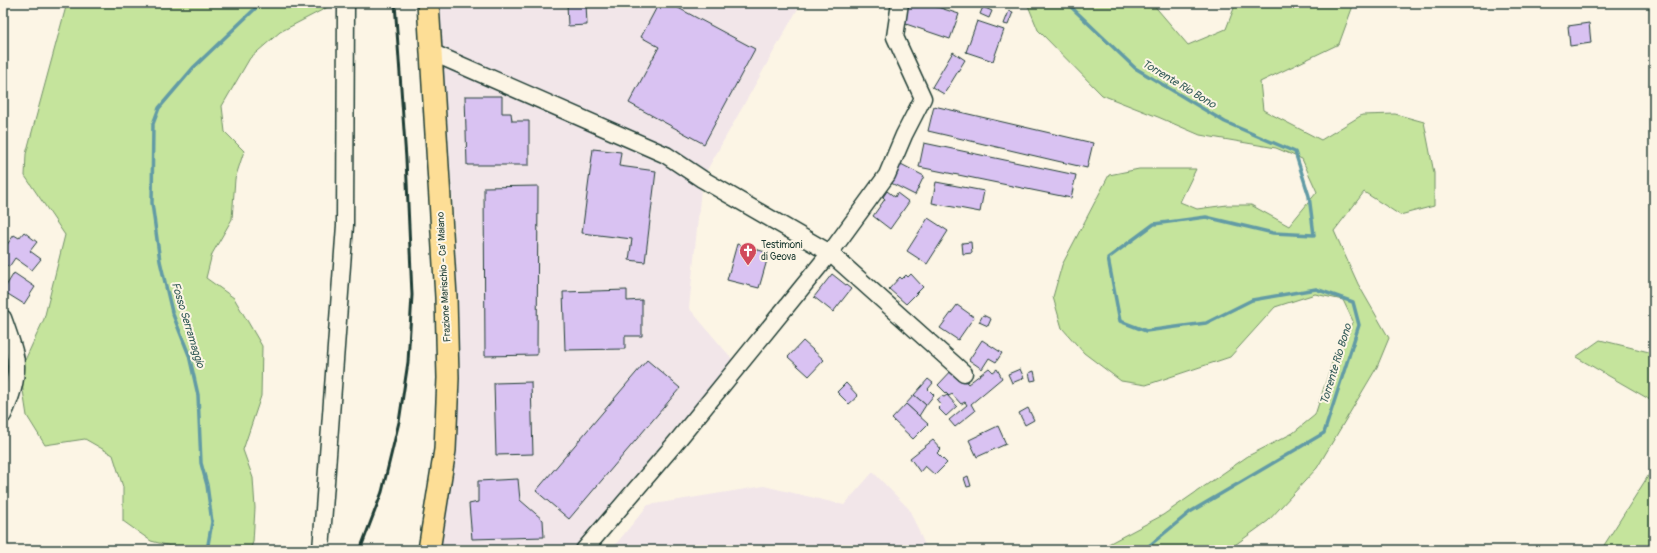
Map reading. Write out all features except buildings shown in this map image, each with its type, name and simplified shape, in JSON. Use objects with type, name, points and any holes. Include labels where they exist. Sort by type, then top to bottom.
[{"type":"main road","name":"Frazione Marischio - Ca' Maiano","points":[[428,3],[446,297],[448,378],[445,450],[429,550]]},
{"type":"street","points":[[322,550],[345,225],[346,3]]},
{"type":"street","points":[[584,550],[678,440],[830,253],[887,175],[904,135],[923,98],[895,36],[900,3]]},
{"type":"street","points":[[431,52],[666,155],[702,179],[830,253],[964,373]]},
{"type":"street","points":[[3,318],[15,352],[16,373],[10,399],[3,415]]},
{"type":"shaded area","points":[[439,3],[801,3],[702,179],[689,308],[733,360],[572,550],[439,550],[456,449],[460,377],[455,236]]},
{"type":"shaded area","points":[[873,472],[909,509],[927,550],[611,550],[648,505],[764,486],[844,505]]},
{"type":"green space","points":[[67,3],[333,3],[280,32],[250,58],[222,106],[225,132],[244,151],[235,179],[232,219],[212,254],[206,278],[234,298],[262,346],[261,396],[243,450],[253,478],[255,508],[253,542],[250,550],[186,550],[151,541],[123,521],[123,487],[113,455],[85,439],[45,445],[27,416],[20,371],[44,319],[65,235],[25,176],[26,154]]},
{"type":"green space","points":[[1027,3],[1152,3],[1188,45],[1226,29],[1236,3],[1354,3],[1339,44],[1260,82],[1263,110],[1321,140],[1362,115],[1395,114],[1424,122],[1434,173],[1434,206],[1400,215],[1364,192],[1334,231],[1358,284],[1389,338],[1377,367],[1317,468],[1268,521],[1228,550],[1097,550],[1163,515],[1248,456],[1293,433],[1315,415],[1333,360],[1353,321],[1343,300],[1315,294],[1275,307],[1230,357],[1146,385],[1121,381],[1084,353],[1062,328],[1053,297],[1062,265],[1109,175],[1139,169],[1196,169],[1180,202],[1197,209],[1227,205],[1251,205],[1289,226],[1317,192],[1302,159],[1276,148],[1200,135],[1102,95],[1038,30]]},
{"type":"green space","points":[[1600,340],[1654,352],[1654,402],[1576,357]]},
{"type":"green space","points":[[1654,469],[1654,550],[1601,550],[1650,473]]},
{"type":"waterway","name":"Fosso Serramaggio","points":[[207,550],[212,522],[207,485],[201,463],[198,395],[189,355],[172,312],[160,261],[152,203],[153,124],[159,108],[194,67],[261,3]]},
{"type":"waterway","name":"Torrente Rio Bono","points":[[1067,3],[1135,68],[1225,122],[1295,152],[1309,196],[1314,235],[1273,233],[1206,217],[1154,224],[1108,258],[1120,321],[1146,331],[1206,323],[1252,300],[1316,289],[1353,302],[1359,325],[1324,433],[1190,512],[1144,550]]},
{"type":"railway","points":[[360,550],[382,492],[399,422],[408,362],[412,295],[406,159],[395,3]]},
{"type":"place","name":"Testimoni di Geova","points":[[748,266]]}]
